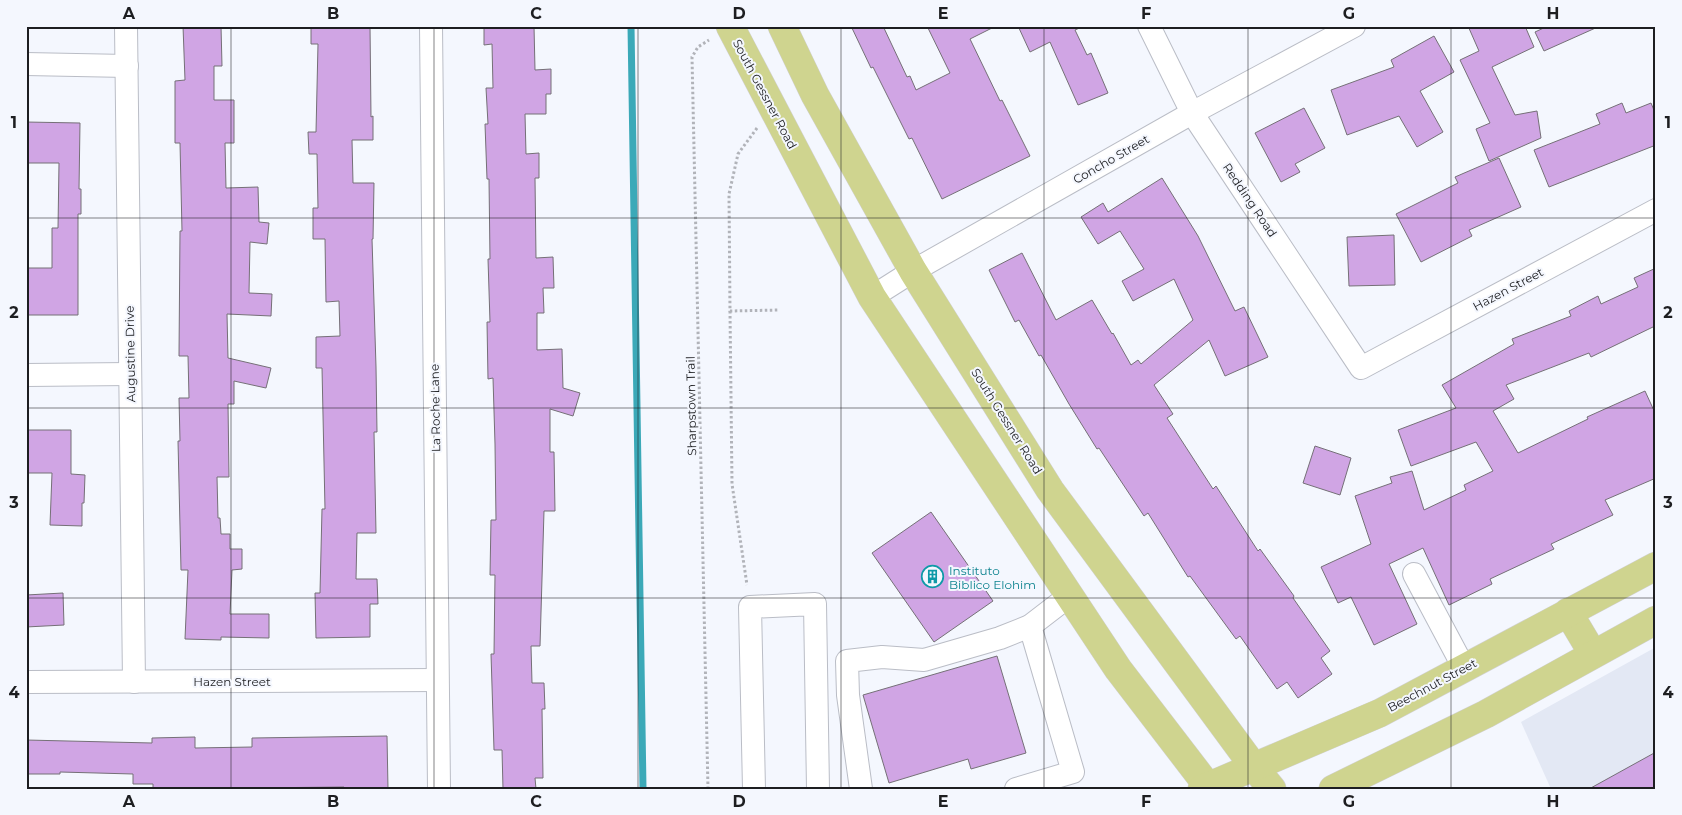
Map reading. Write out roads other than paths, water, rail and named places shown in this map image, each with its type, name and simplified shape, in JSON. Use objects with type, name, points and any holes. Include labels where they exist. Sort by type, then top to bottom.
[{"type":"main road","name":"South Gessner Road","points":[[782,26],[815,95],[913,271],[1050,490],[1272,789]]},
{"type":"main road","name":"South Gessner Road","points":[[723,32],[774,113],[872,297],[1118,669],[1206,788]]},
{"type":"main road","name":"Beechnut Street","points":[[1206,788],[1380,713],[1656,566]]},
{"type":"main road","points":[[1568,612],[1593,654]]},
{"type":"main road","points":[[1333,789],[1486,714],[1656,620]]},
{"type":"street","name":"Augustine Drive","points":[[126,26],[134,682]]},
{"type":"street","name":"La Roche Lane","points":[[431,26],[439,789]]},
{"type":"street","name":"Redding Road","points":[[1148,26],[1192,113],[1361,368]]},
{"type":"street","name":"Concho Street","points":[[872,297],[913,271],[1192,113],[1354,26]]},
{"type":"street","points":[[26,64],[127,66]]},
{"type":"street","name":"Hazen Street","points":[[1361,368],[1656,210]]},
{"type":"street","points":[[26,375],[130,374]]},
{"type":"street","points":[[1414,574],[1464,668]]},
{"type":"street","points":[[861,789],[848,695],[847,661],[882,657],[924,660],[1000,638],[1030,626],[1069,596]]},
{"type":"street","points":[[754,789],[750,607],[815,604],[818,789]]},
{"type":"street","points":[[1016,789],[1072,772],[1030,626]]},
{"type":"street","name":"Hazen Street","points":[[26,682],[437,680]]},
{"type":"waterway","points":[[631,26],[643,789]]},
{"type":"place","name":"Instituto Biblico Elohim","points":[[933,577]]}]
